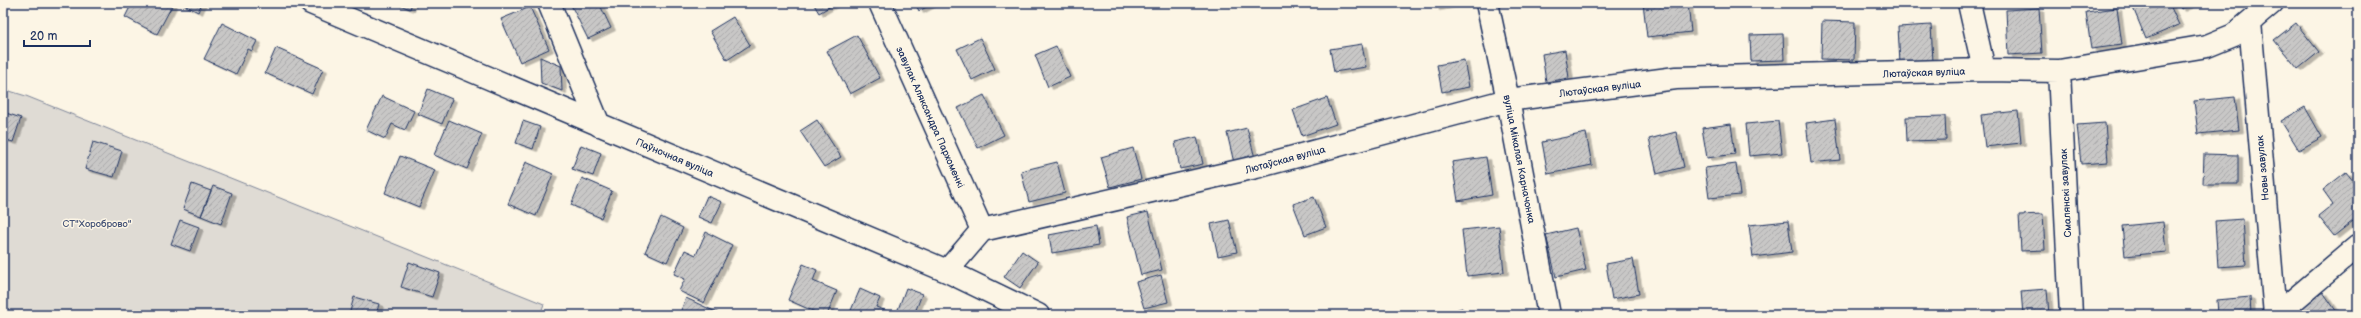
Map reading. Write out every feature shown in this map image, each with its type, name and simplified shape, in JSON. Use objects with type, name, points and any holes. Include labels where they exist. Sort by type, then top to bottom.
[{"type":"street","name":"Паўночная вуліца","points":[[311,3],[947,271],[1038,315]]},
{"type":"street","points":[[549,3],[599,125]]},
{"type":"street","name":"завулак Аляксандра Пархоменкі","points":[[880,3],[982,230]]},
{"type":"street","name":"вуліца Мікалая Карначонка","points":[[1487,3],[1508,100],[1549,315]]},
{"type":"street","points":[[1969,3],[1984,70]]},
{"type":"street","name":"Лютаўская вуліца","points":[[982,230],[1256,167],[1508,100],[1676,78],[1984,70],[2060,71],[2207,46],[2234,35],[2272,3]]},
{"type":"street","name":"Новы завулак","points":[[2250,22],[2275,315]]},
{"type":"street","name":"Смалянскі завулак","points":[[2060,71],[2071,315]]},
{"type":"street","points":[[947,271],[982,230]]},
{"type":"street","points":[[2275,315],[2358,246]]},
{"type":"green space","name":"СТ\"Хороброво\"","points":[[3,89],[26,96],[544,304],[540,315],[3,315]]},
{"type":"building","points":[[132,3],[173,4],[157,34],[125,17]]},
{"type":"building","points":[[180,3],[202,3],[198,12]]},
{"type":"building","points":[[395,3],[412,3],[410,9]]},
{"type":"building","points":[[570,3],[599,3],[611,28],[588,39]]},
{"type":"building","points":[[813,3],[836,3],[819,13]]},
{"type":"building","points":[[915,3],[934,3],[919,11]]},
{"type":"building","points":[[1434,3],[1461,3],[1435,8]]},
{"type":"building","points":[[1643,3],[1688,3],[1691,32],[1647,37]]},
{"type":"building","points":[[2131,3],[2169,3],[2179,25],[2146,39]]},
{"type":"building","points":[[2178,3],[2194,3],[2181,9]]},
{"type":"building","points":[[530,7],[549,49],[520,62],[501,19]]},
{"type":"building","points":[[2039,8],[2042,53],[2008,55],[2006,10]]},
{"type":"building","points":[[2117,8],[2122,45],[2091,49],[2086,12]]},
{"type":"building","points":[[733,17],[750,45],[727,60],[710,31]]},
{"type":"building","points":[[1822,21],[1855,22],[1854,60],[1821,59]]},
{"type":"building","points":[[222,23],[257,41],[252,51],[248,49],[236,74],[204,59]]},
{"type":"building","points":[[2296,23],[2319,52],[2298,69],[2274,40]]},
{"type":"building","points":[[1931,25],[1933,62],[1900,64],[1898,27]]},
{"type":"building","points":[[1783,34],[1784,60],[1751,61],[1750,35]]},
{"type":"building","points":[[857,35],[880,78],[850,94],[827,51]]},
{"type":"building","points":[[980,38],[995,69],[972,80],[957,49]]},
{"type":"building","points":[[1362,44],[1366,67],[1334,72],[1330,49]]},
{"type":"building","points":[[1056,46],[1070,77],[1048,87],[1035,55]]},
{"type":"building","points":[[276,48],[323,69],[312,94],[265,73]]},
{"type":"building","points":[[1565,50],[1569,78],[1546,82],[1542,54]]},
{"type":"building","points":[[540,57],[561,66],[562,91],[541,83]]},
{"type":"building","points":[[1464,60],[1469,87],[1442,92],[1437,65]]},
{"type":"building","points":[[428,89],[452,99],[442,124],[418,114]]},
{"type":"building","points":[[984,95],[1004,135],[978,148],[958,108]]},
{"type":"building","points":[[382,96],[414,111],[405,130],[392,124],[385,139],[366,130]]},
{"type":"building","points":[[2235,97],[2239,130],[2198,134],[2194,101]]},
{"type":"building","points":[[1327,98],[1336,124],[1302,136],[1293,110]]},
{"type":"building","points":[[2305,107],[2322,137],[2299,150],[2281,121]]},
{"type":"building","points":[[2018,111],[2021,143],[1985,147],[1981,115]]},
{"type":"building","points":[[3,112],[21,118],[13,142],[3,139]]},
{"type":"building","points":[[1945,116],[1946,140],[1907,141],[1906,117]]},
{"type":"building","points":[[1835,119],[1840,160],[1811,163],[1806,123]]},
{"type":"building","points":[[449,120],[482,134],[467,169],[434,155]]},
{"type":"building","points":[[817,120],[841,157],[824,167],[800,131]]},
{"type":"building","points":[[523,121],[540,127],[533,149],[516,143]]},
{"type":"building","points":[[1778,121],[1782,153],[1749,156],[1746,124]]},
{"type":"building","points":[[2105,123],[2108,162],[2081,164],[2077,125]]},
{"type":"building","points":[[1731,124],[1735,154],[1707,158],[1702,128]]},
{"type":"building","points":[[1247,128],[1255,158],[1234,163],[1227,133]]},
{"type":"building","points":[[1676,132],[1684,167],[1657,174],[1649,139]]},
{"type":"building","points":[[1586,133],[1592,165],[1548,174],[1542,142]]},
{"type":"building","points":[[1197,137],[1203,164],[1180,169],[1175,142]]},
{"type":"building","points":[[93,142],[122,151],[114,177],[85,169]]},
{"type":"building","points":[[581,145],[601,153],[593,176],[572,169]]},
{"type":"building","points":[[1133,148],[1141,179],[1110,187],[1101,157]]},
{"type":"building","points":[[2204,154],[2238,155],[2238,184],[2203,184]]},
{"type":"building","points":[[400,156],[435,170],[419,207],[385,193]]},
{"type":"building","points":[[1486,157],[1492,195],[1458,201],[1452,162]]},
{"type":"building","points":[[526,162],[553,174],[536,216],[508,204]]},
{"type":"building","points":[[1057,162],[1065,193],[1029,202],[1021,171]]},
{"type":"building","points":[[1736,164],[1740,195],[1709,198],[1705,168]]},
{"type":"building","points":[[2346,172],[2358,187],[2358,217],[2334,236],[2318,216],[2333,204],[2323,190]]},
{"type":"building","points":[[582,178],[612,191],[601,218],[571,205]]},
{"type":"building","points":[[192,184],[211,191],[201,216],[183,209]]},
{"type":"building","points":[[213,186],[232,193],[221,224],[201,216]]},
{"type":"building","points":[[707,196],[722,202],[712,223],[698,217]]},
{"type":"building","points":[[1314,197],[1326,227],[1305,235],[1293,204]]},
{"type":"building","points":[[1148,212],[1162,270],[1141,275],[1127,217]]},
{"type":"building","points":[[2043,214],[2045,250],[2021,251],[2019,215]]},
{"type":"building","points":[[661,217],[683,228],[667,262],[645,252]]},
{"type":"building","points":[[2243,219],[2246,265],[2218,267],[2215,221]]},
{"type":"building","points":[[180,220],[199,227],[190,251],[171,244]]},
{"type":"building","points":[[1229,220],[1237,252],[1218,256],[1211,224]]},
{"type":"building","points":[[1788,221],[1792,252],[1753,257],[1749,225]]},
{"type":"building","points":[[2163,222],[2166,252],[2125,256],[2122,226]]},
{"type":"building","points":[[1096,226],[1099,245],[1052,253],[1049,235]]},
{"type":"building","points":[[1499,226],[1504,272],[1467,276],[1462,230]]},
{"type":"building","points":[[1576,228],[1586,270],[1556,277],[1546,235]]},
{"type":"building","points":[[706,232],[732,245],[704,303],[679,291],[685,279],[674,274],[685,250],[696,255]]},
{"type":"building","points":[[1022,251],[1038,262],[1020,288],[1004,277]]},
{"type":"building","points":[[1633,259],[1639,294],[1612,299],[1606,264]]},
{"type":"building","points":[[409,262],[440,273],[432,297],[401,287]]},
{"type":"building","points":[[803,264],[817,270],[813,281],[837,291],[827,315],[822,315],[788,300]]},
{"type":"building","points":[[1161,275],[1168,302],[1144,308],[1136,282]]},
{"type":"building","points":[[906,288],[922,294],[914,315],[905,315],[897,312]]},
{"type":"building","points":[[860,289],[880,298],[876,307],[892,313],[891,315],[849,315]]},
{"type":"building","points":[[2047,289],[2049,315],[2023,315],[2021,291]]},
{"type":"building","points":[[2323,292],[2339,315],[2299,315],[2296,310]]},
{"type":"building","points":[[354,297],[379,304],[376,315],[349,315]]},
{"type":"building","points":[[2250,297],[2251,315],[2218,315],[2217,300]]},
{"type":"building","points":[[686,298],[718,313],[717,315],[679,315]]},
{"type":"building","points":[[1462,308],[1464,315],[1438,315]]}]
